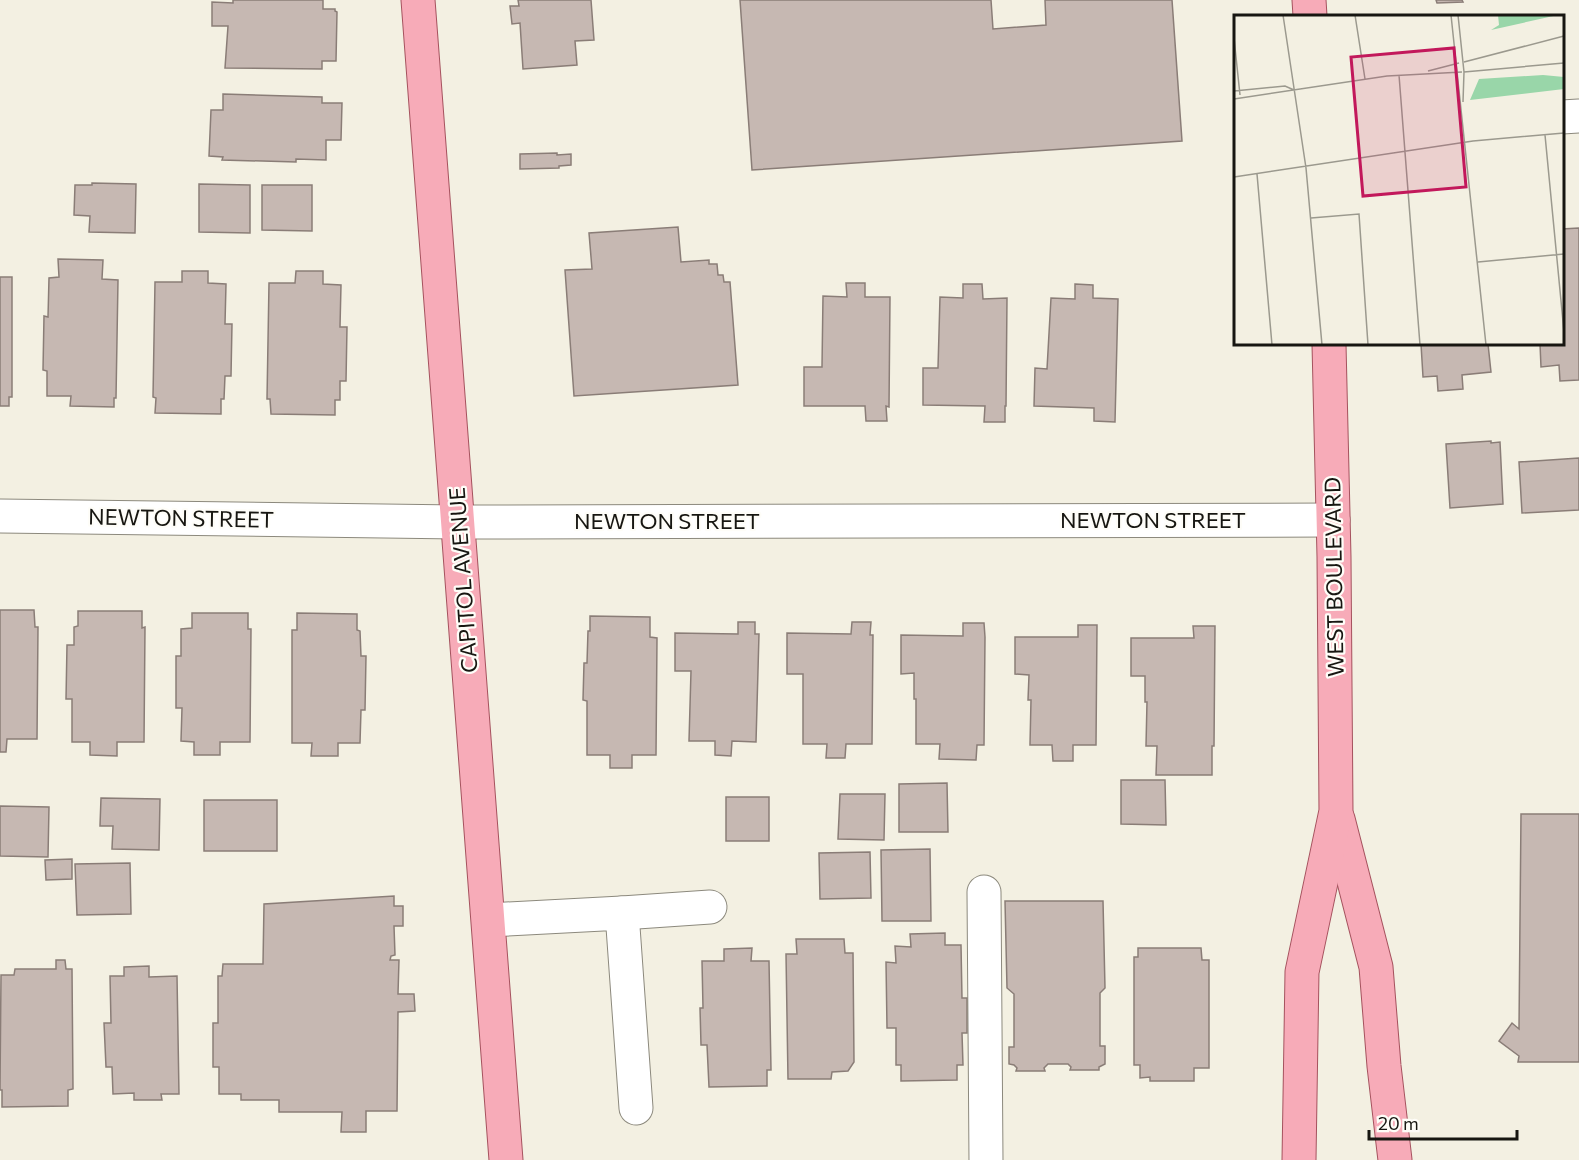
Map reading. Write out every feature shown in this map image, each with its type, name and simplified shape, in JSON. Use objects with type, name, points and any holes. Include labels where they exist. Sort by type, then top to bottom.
[{"type":"main road","name":"CAPITOL AVENUE","points":[[418,0],[506,1160]]},
{"type":"main road","points":[[1309,0],[1310,15]]},
{"type":"main road","name":"WEST BOULEVARD","points":[[1299,1160],[1302,972],[1336,811],[1329,345]]},
{"type":"main road","name":"WEST BOULEVARD","points":[[1336,811],[1376,967],[1395,1160]]},
{"type":"street","points":[[1564,117],[1579,116]]},
{"type":"street","name":"NEWTON STREET","points":[[0,516],[458,522],[1333,520]]},
{"type":"street","points":[[984,892],[986,1160]]},
{"type":"street","points":[[489,920],[710,907]]},
{"type":"street","points":[[622,913],[636,1108]]},
{"type":"building","points":[[233,0],[323,0],[323,9],[335,9],[337,12],[336,61],[322,61],[322,69],[225,68],[228,26],[212,26],[212,2],[233,3]]},
{"type":"building","points":[[518,0],[591,0],[594,40],[575,41],[577,65],[523,69],[520,23],[512,24],[510,6],[519,6]]},
{"type":"building","points":[[740,0],[991,0],[993,29],[1046,25],[1045,0],[1172,0],[1182,141],[752,170]]},
{"type":"building","points":[[1436,0],[1462,0],[1463,2],[1437,3]]},
{"type":"building","points":[[223,94],[322,97],[322,103],[342,103],[341,140],[326,140],[326,160],[296,159],[296,162],[222,160],[223,157],[209,156],[211,110],[223,110]]},
{"type":"building","points":[[557,153],[557,155],[571,154],[571,165],[559,166],[559,168],[520,169],[520,154]]},
{"type":"building","points":[[92,183],[136,184],[135,233],[89,232],[90,216],[74,215],[75,185],[92,185]]},
{"type":"building","points":[[199,184],[250,185],[250,233],[199,232]]},
{"type":"building","points":[[262,185],[312,185],[312,231],[262,230]]},
{"type":"building","points":[[678,227],[681,262],[709,260],[709,264],[717,264],[718,275],[723,275],[724,282],[730,282],[738,385],[574,396],[565,270],[592,269],[589,233]]},
{"type":"building","points":[[1579,228],[1579,380],[1560,381],[1559,365],[1541,367],[1540,345],[1564,345],[1564,229]]},
{"type":"building","points":[[58,259],[103,260],[102,279],[118,280],[114,407],[70,406],[71,396],[47,396],[47,371],[43,370],[44,316],[48,317],[49,278],[59,277]]},
{"type":"building","points":[[182,271],[208,271],[208,283],[226,284],[225,324],[232,324],[231,376],[225,376],[221,414],[155,413],[156,398],[153,397],[155,282],[182,282]]},
{"type":"building","points":[[296,271],[323,271],[323,284],[341,285],[340,327],[347,327],[346,381],[340,381],[340,400],[335,400],[335,415],[271,414],[270,399],[267,399],[269,283],[295,283]]},
{"type":"building","points":[[0,277],[12,277],[12,397],[9,397],[9,406],[0,406]]},
{"type":"building","points":[[846,283],[865,283],[865,297],[890,297],[887,421],[866,421],[865,406],[804,406],[804,367],[822,367],[823,296],[847,297]]},
{"type":"building","points":[[963,284],[982,284],[983,299],[1007,298],[1005,422],[984,422],[985,406],[923,405],[923,368],[938,368],[940,297],[963,298]]},
{"type":"building","points":[[1075,284],[1093,285],[1093,298],[1118,299],[1115,422],[1094,421],[1094,408],[1034,406],[1035,368],[1047,369],[1051,298],[1075,299]]},
{"type":"building","points":[[1421,345],[1488,345],[1491,372],[1462,375],[1463,389],[1438,391],[1437,376],[1423,377]]},
{"type":"building","points":[[1491,441],[1491,443],[1500,442],[1503,504],[1450,508],[1446,444]]},
{"type":"building","points":[[1579,458],[1579,510],[1522,513],[1519,462]]},
{"type":"building","points":[[0,610],[34,610],[35,627],[38,627],[37,739],[7,739],[6,752],[0,752]]},
{"type":"building","points":[[78,611],[142,611],[142,628],[145,627],[144,742],[117,742],[117,756],[90,755],[90,742],[72,742],[72,699],[66,699],[67,645],[74,645],[74,627],[78,626]]},
{"type":"building","points":[[192,613],[248,613],[248,629],[251,629],[250,742],[220,742],[220,755],[194,755],[194,742],[181,741],[182,708],[176,708],[176,656],[181,656],[181,629],[192,628]]},
{"type":"building","points":[[297,613],[357,614],[361,656],[366,656],[365,710],[361,710],[360,743],[338,743],[338,756],[311,756],[312,743],[292,743],[292,630],[297,630]]},
{"type":"building","points":[[590,616],[650,617],[650,637],[657,638],[656,755],[632,755],[632,768],[610,768],[610,755],[587,755],[587,701],[583,700],[584,663],[587,663]]},
{"type":"building","points":[[738,622],[755,622],[755,634],[759,634],[756,742],[732,741],[731,756],[715,755],[715,741],[689,741],[691,671],[675,671],[675,633],[738,634]]},
{"type":"building","points":[[852,622],[871,622],[870,635],[873,635],[872,744],[846,744],[845,758],[826,758],[827,744],[803,744],[803,674],[787,674],[787,633],[851,634]]},
{"type":"building","points":[[963,623],[984,623],[984,745],[977,745],[976,760],[939,759],[940,744],[916,744],[914,673],[901,674],[901,635],[963,636]]},
{"type":"building","points":[[1078,625],[1097,625],[1096,745],[1073,745],[1073,761],[1053,761],[1052,745],[1030,745],[1029,675],[1015,674],[1015,637],[1078,637]]},
{"type":"building","points":[[1193,626],[1215,626],[1212,775],[1156,775],[1157,746],[1146,746],[1145,676],[1131,676],[1131,638],[1194,638]]},
{"type":"building","points":[[1121,780],[1165,780],[1166,825],[1121,824]]},
{"type":"building","points":[[947,783],[948,832],[899,832],[899,784]]},
{"type":"building","points":[[840,794],[885,794],[884,840],[838,839]]},
{"type":"building","points":[[726,797],[769,797],[769,841],[726,841]]},
{"type":"building","points":[[101,798],[160,799],[159,850],[112,849],[113,826],[100,826]]},
{"type":"building","points":[[204,800],[277,800],[277,851],[204,851]]},
{"type":"building","points":[[0,806],[49,807],[48,857],[0,856]]},
{"type":"building","points":[[1521,814],[1579,814],[1579,1062],[1518,1062],[1519,1056],[1499,1041],[1512,1023],[1519,1029]]},
{"type":"building","points":[[930,849],[931,921],[882,921],[881,850]]},
{"type":"building","points":[[870,852],[871,898],[820,899],[819,853]]},
{"type":"building","points":[[72,859],[72,879],[46,880],[45,860]]},
{"type":"building","points":[[130,863],[131,914],[77,915],[75,864]]},
{"type":"building","points":[[394,896],[394,906],[403,906],[403,926],[394,926],[395,955],[391,956],[390,960],[399,960],[398,994],[414,994],[415,1011],[398,1012],[397,1111],[366,1111],[366,1132],[341,1132],[342,1112],[279,1112],[279,1100],[241,1100],[241,1094],[219,1094],[219,1067],[213,1067],[213,1023],[218,1023],[218,976],[222,976],[223,964],[263,964],[264,904]]},
{"type":"building","points":[[1005,901],[1103,901],[1105,988],[1100,993],[1100,1046],[1105,1046],[1105,1064],[1099,1067],[1099,1070],[1070,1070],[1071,1067],[1068,1064],[1048,1064],[1044,1068],[1045,1071],[1016,1071],[1017,1068],[1014,1065],[1009,1064],[1009,1047],[1014,1047],[1014,994],[1007,988]]},
{"type":"building","points":[[945,933],[945,945],[961,945],[962,998],[967,998],[967,1033],[962,1033],[963,1065],[957,1065],[957,1080],[901,1081],[901,1065],[896,1065],[896,1028],[887,1028],[886,962],[896,963],[895,946],[911,947],[910,934]]},
{"type":"building","points":[[796,939],[844,939],[845,953],[853,953],[854,1062],[848,1071],[832,1072],[831,1079],[788,1079],[786,954],[797,954]]},
{"type":"building","points":[[752,948],[751,961],[769,961],[771,1070],[767,1070],[767,1086],[709,1087],[707,1045],[701,1045],[702,961],[724,961],[724,949]]},
{"type":"building","points":[[1138,948],[1201,948],[1202,960],[1209,960],[1209,1068],[1194,1068],[1194,1081],[1150,1081],[1150,1077],[1140,1078],[1140,1065],[1134,1065],[1134,957],[1138,957]]},
{"type":"building","points":[[56,960],[65,960],[66,969],[72,969],[73,1089],[68,1090],[68,1106],[2,1107],[2,1090],[0,1090],[1,975],[14,975],[15,969],[56,969]]},
{"type":"building","points":[[149,966],[149,977],[177,976],[179,1094],[161,1094],[162,1100],[134,1100],[134,1093],[113,1094],[112,1067],[106,1067],[104,1023],[111,1023],[110,976],[124,976],[124,967]]}]
